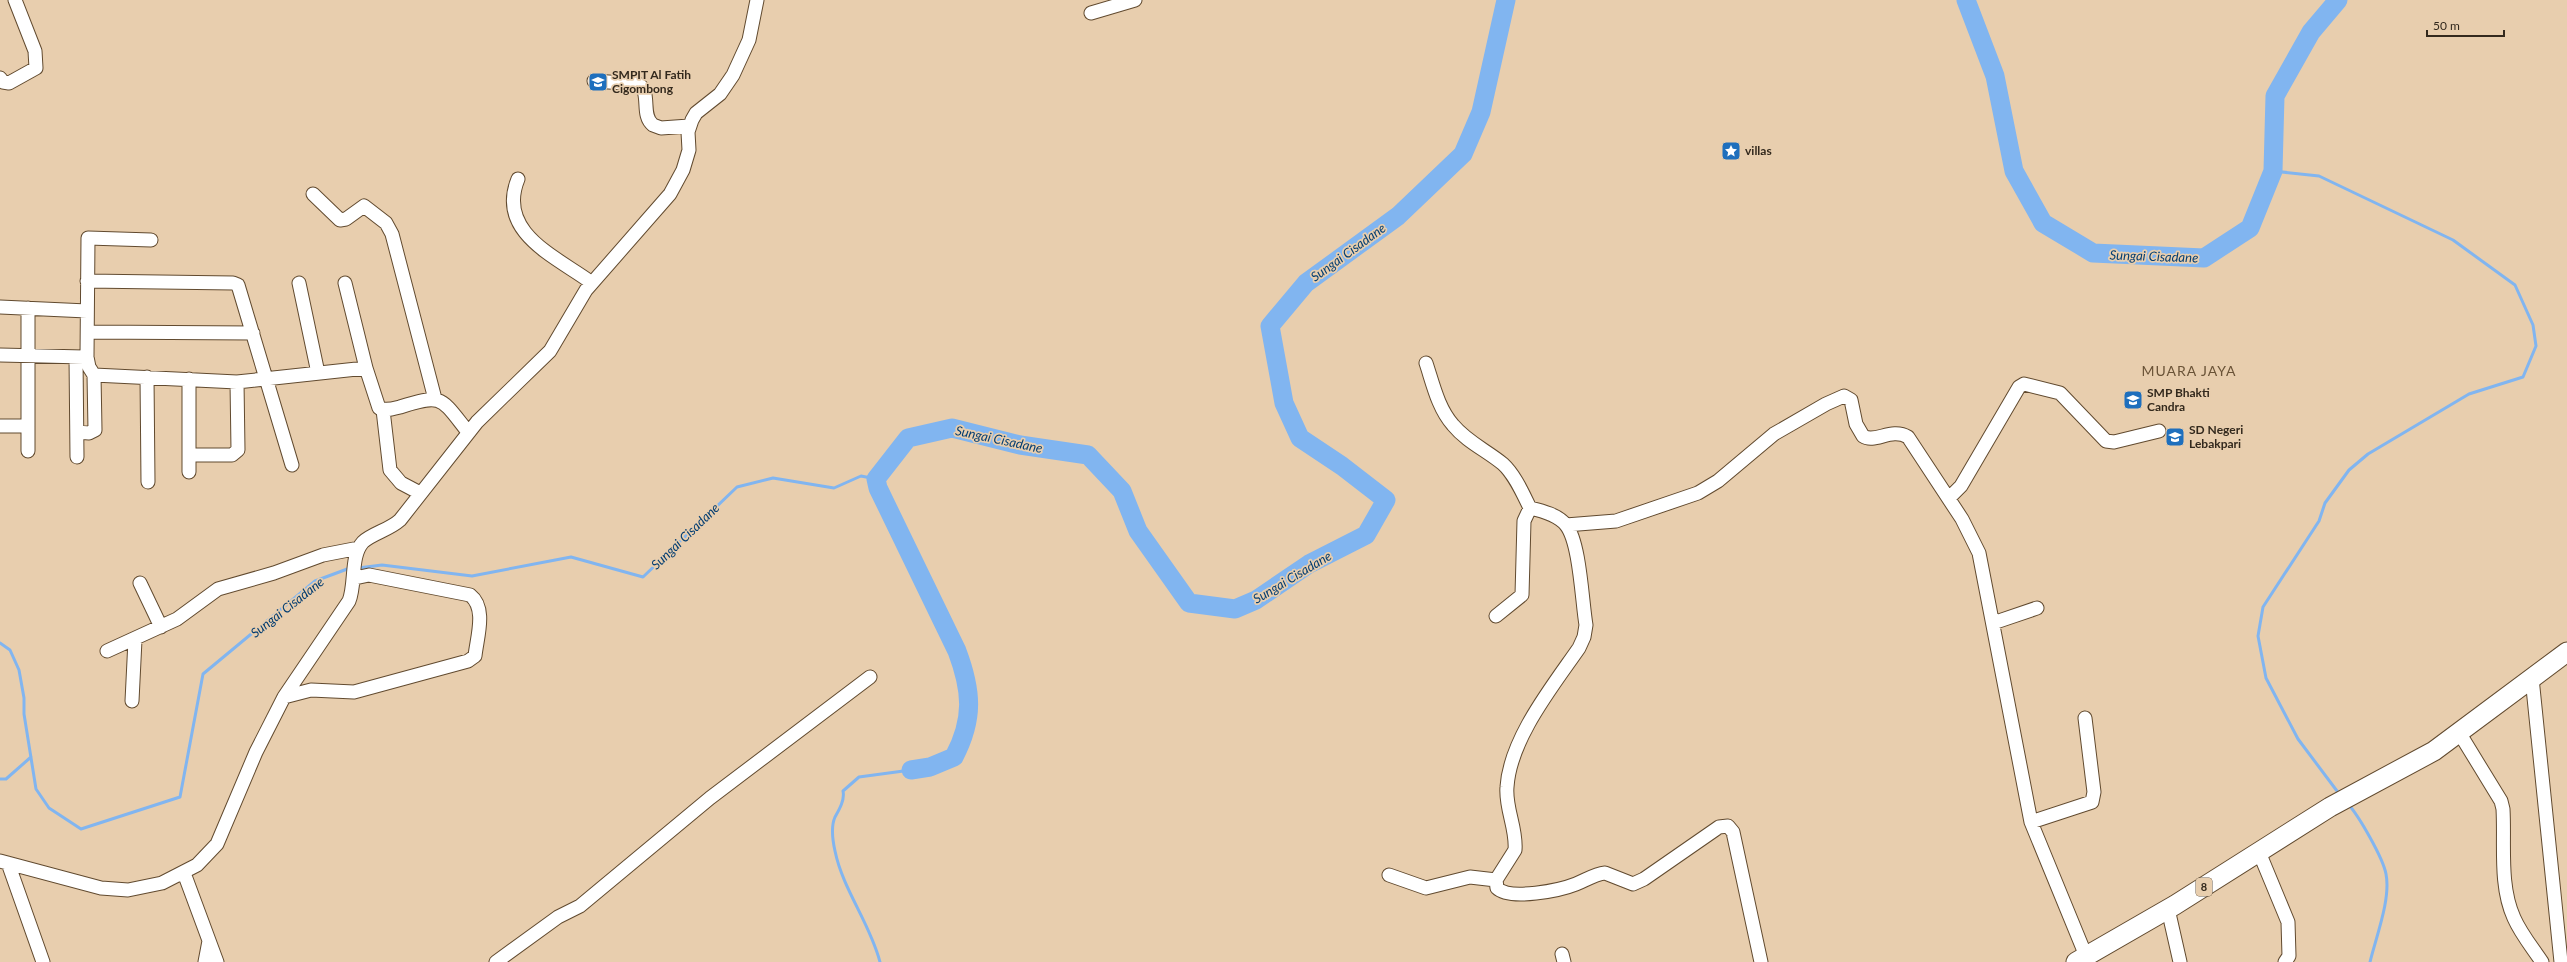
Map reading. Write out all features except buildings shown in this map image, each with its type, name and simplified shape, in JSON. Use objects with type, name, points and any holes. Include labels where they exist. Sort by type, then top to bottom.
[{"type":"highway","name":"8","points":[[2081,959],[2168,909],[2330,807],[2434,751],[2460,734],[2567,652]]},
{"type":"street","points":[[0,78],[3,82],[9,83],[36,68],[35,51],[15,0]]},
{"type":"street","points":[[4,862],[102,888],[123,890],[150,886],[184,873],[204,859],[217,844],[256,752],[284,697],[349,601],[355,577],[358,552],[369,539],[389,529],[400,520],[468,432],[552,348],[592,283],[670,194],[683,170],[688,156],[689,126],[696,113],[720,94],[733,75],[749,40],[757,0]]},
{"type":"street","points":[[1091,13],[1135,0]]},
{"type":"street","points":[[594,80],[638,84],[644,91],[646,115],[653,126],[689,126]]},
{"type":"street","points":[[518,179],[513,191],[513,201],[522,230],[535,246],[592,283]]},
{"type":"street","points":[[313,194],[340,220],[346,220],[364,206],[380,217],[390,228],[399,254],[435,399]]},
{"type":"street","points":[[77,457],[77,432],[82,357],[88,332],[87,241],[89,237],[151,240]]},
{"type":"street","points":[[87,281],[233,283],[242,290],[266,380],[292,465]]},
{"type":"street","points":[[298,283],[318,373]]},
{"type":"street","points":[[346,283],[376,404],[383,410],[390,470],[401,483],[420,493]]},
{"type":"street","points":[[0,307],[87,311]]},
{"type":"street","points":[[28,308],[28,451]]},
{"type":"street","points":[[88,332],[253,333]]},
{"type":"street","points":[[0,355],[82,357]]},
{"type":"street","points":[[77,432],[89,433],[95,430],[94,375],[82,357]]},
{"type":"street","points":[[1426,363],[1437,397],[1452,424],[1469,443],[1504,465],[1516,480],[1530,508],[1553,515],[1566,525],[1575,547],[1586,625],[1584,637],[1537,709],[1511,764],[1506,788],[1515,850],[1496,880]]},
{"type":"street","points":[[94,375],[237,382],[366,368]]},
{"type":"street","points":[[147,377],[148,482]]},
{"type":"street","points":[[189,379],[189,472]]},
{"type":"street","points":[[189,455],[232,455],[238,450],[237,382]]},
{"type":"street","points":[[1949,498],[1961,486],[2019,387],[2024,384],[2063,395],[2106,441],[2114,442],[2159,431]]},
{"type":"street","points":[[1566,525],[1616,521],[1698,493],[1718,481],[1774,434],[1820,407],[1844,396],[1851,400],[1856,424],[1862,436],[1871,438],[1895,432],[1908,437],[1949,498],[1979,552],[2031,822],[2081,959]]},
{"type":"street","points":[[383,410],[422,400],[435,399],[447,406],[468,432]]},
{"type":"street","points":[[0,426],[28,426]]},
{"type":"street","points":[[1496,616],[1522,595],[1524,521],[1530,508]]},
{"type":"street","points":[[106,651],[135,640],[177,619],[218,589],[274,573],[324,555],[358,552]]},
{"type":"street","points":[[284,697],[315,689],[354,692],[468,661],[475,656],[480,613],[475,598],[470,595],[369,575],[355,577]]},
{"type":"street","points":[[140,583],[161,627]]},
{"type":"street","points":[[1993,622],[2037,608]]},
{"type":"street","points":[[132,702],[135,640]]},
{"type":"street","points":[[496,962],[558,917],[580,906],[710,798],[870,677]]},
{"type":"street","points":[[2532,678],[2561,962]]},
{"type":"street","points":[[2031,822],[2092,802],[2094,792],[2085,718]]},
{"type":"street","points":[[2460,734],[2501,800],[2503,809],[2504,875],[2510,908],[2520,929],[2542,962]]},
{"type":"street","points":[[1496,880],[1500,891],[1517,894],[1561,889],[1606,872],[1633,884],[1644,880],[1719,827],[1728,826],[1733,832],[1762,962]]},
{"type":"street","points":[[2259,852],[2288,922],[2289,956],[2285,962]]},
{"type":"street","points":[[4,862],[43,962]]},
{"type":"street","points":[[184,873],[217,962]]},
{"type":"street","points":[[1390,875],[1426,888],[1470,877],[1496,880]]},
{"type":"street","points":[[2168,909],[2180,962]]},
{"type":"street","points":[[205,962],[209,941]]},
{"type":"waterway","name":"Sungai Cisadane","points":[[911,770],[930,767],[954,757],[965,730],[969,705],[966,679],[957,651],[878,488],[876,479],[908,438],[952,428],[1020,445],[1088,455],[1122,491],[1138,531],[1189,603],[1235,609],[1256,600],[1309,564],[1366,535],[1386,500],[1342,466],[1300,438],[1284,403],[1270,326],[1306,283],[1398,216],[1463,154],[1481,112],[1506,0]]},
{"type":"waterway","name":"Sungai Cisadane","points":[[1966,0],[1995,76],[2014,171],[2043,223],[2093,253],[2204,258],[2250,228],[2273,171],[2275,96],[2311,32],[2338,0]]},
{"type":"waterway","points":[[2273,171],[2319,176],[2453,240],[2515,285],[2533,325],[2536,346],[2523,377],[2469,394],[2368,454],[2349,470],[2325,503],[2319,521],[2263,607],[2258,636],[2266,678],[2298,739],[2340,795]]},
{"type":"waterway","name":"Sungai Cisadane","points":[[358,568],[382,565],[472,576],[571,557],[643,577],[737,487],[773,478],[834,488],[861,476],[876,479]]},
{"type":"waterway","name":"Sungai Cisadane","points":[[0,643],[10,650],[19,670],[24,698],[24,714],[36,789],[49,808],[81,829],[180,797],[203,674],[315,581],[350,568]]},
{"type":"waterway","points":[[0,779],[6,779],[31,757]]},
{"type":"waterway","points":[[880,962],[876,948],[850,893],[839,865],[835,851],[833,825],[840,808],[843,791],[859,777],[911,770]]},
{"type":"waterway","points":[[2348,804],[2370,838],[2386,874],[2387,884],[2385,906],[2370,962]]},
{"type":"place","name":"SMPIT Al Fatih Cigombong","points":[[598,82]]},
{"type":"place","name":"villas","points":[[1731,151]]},
{"type":"place","name":"SMP Bhakti Candra","points":[[2133,400]]},
{"type":"place","name":"SD Negeri Lebakpari","points":[[2175,437]]},
{"type":"district","name":"MUARA JAYA","points":[[2189,371]]}]
